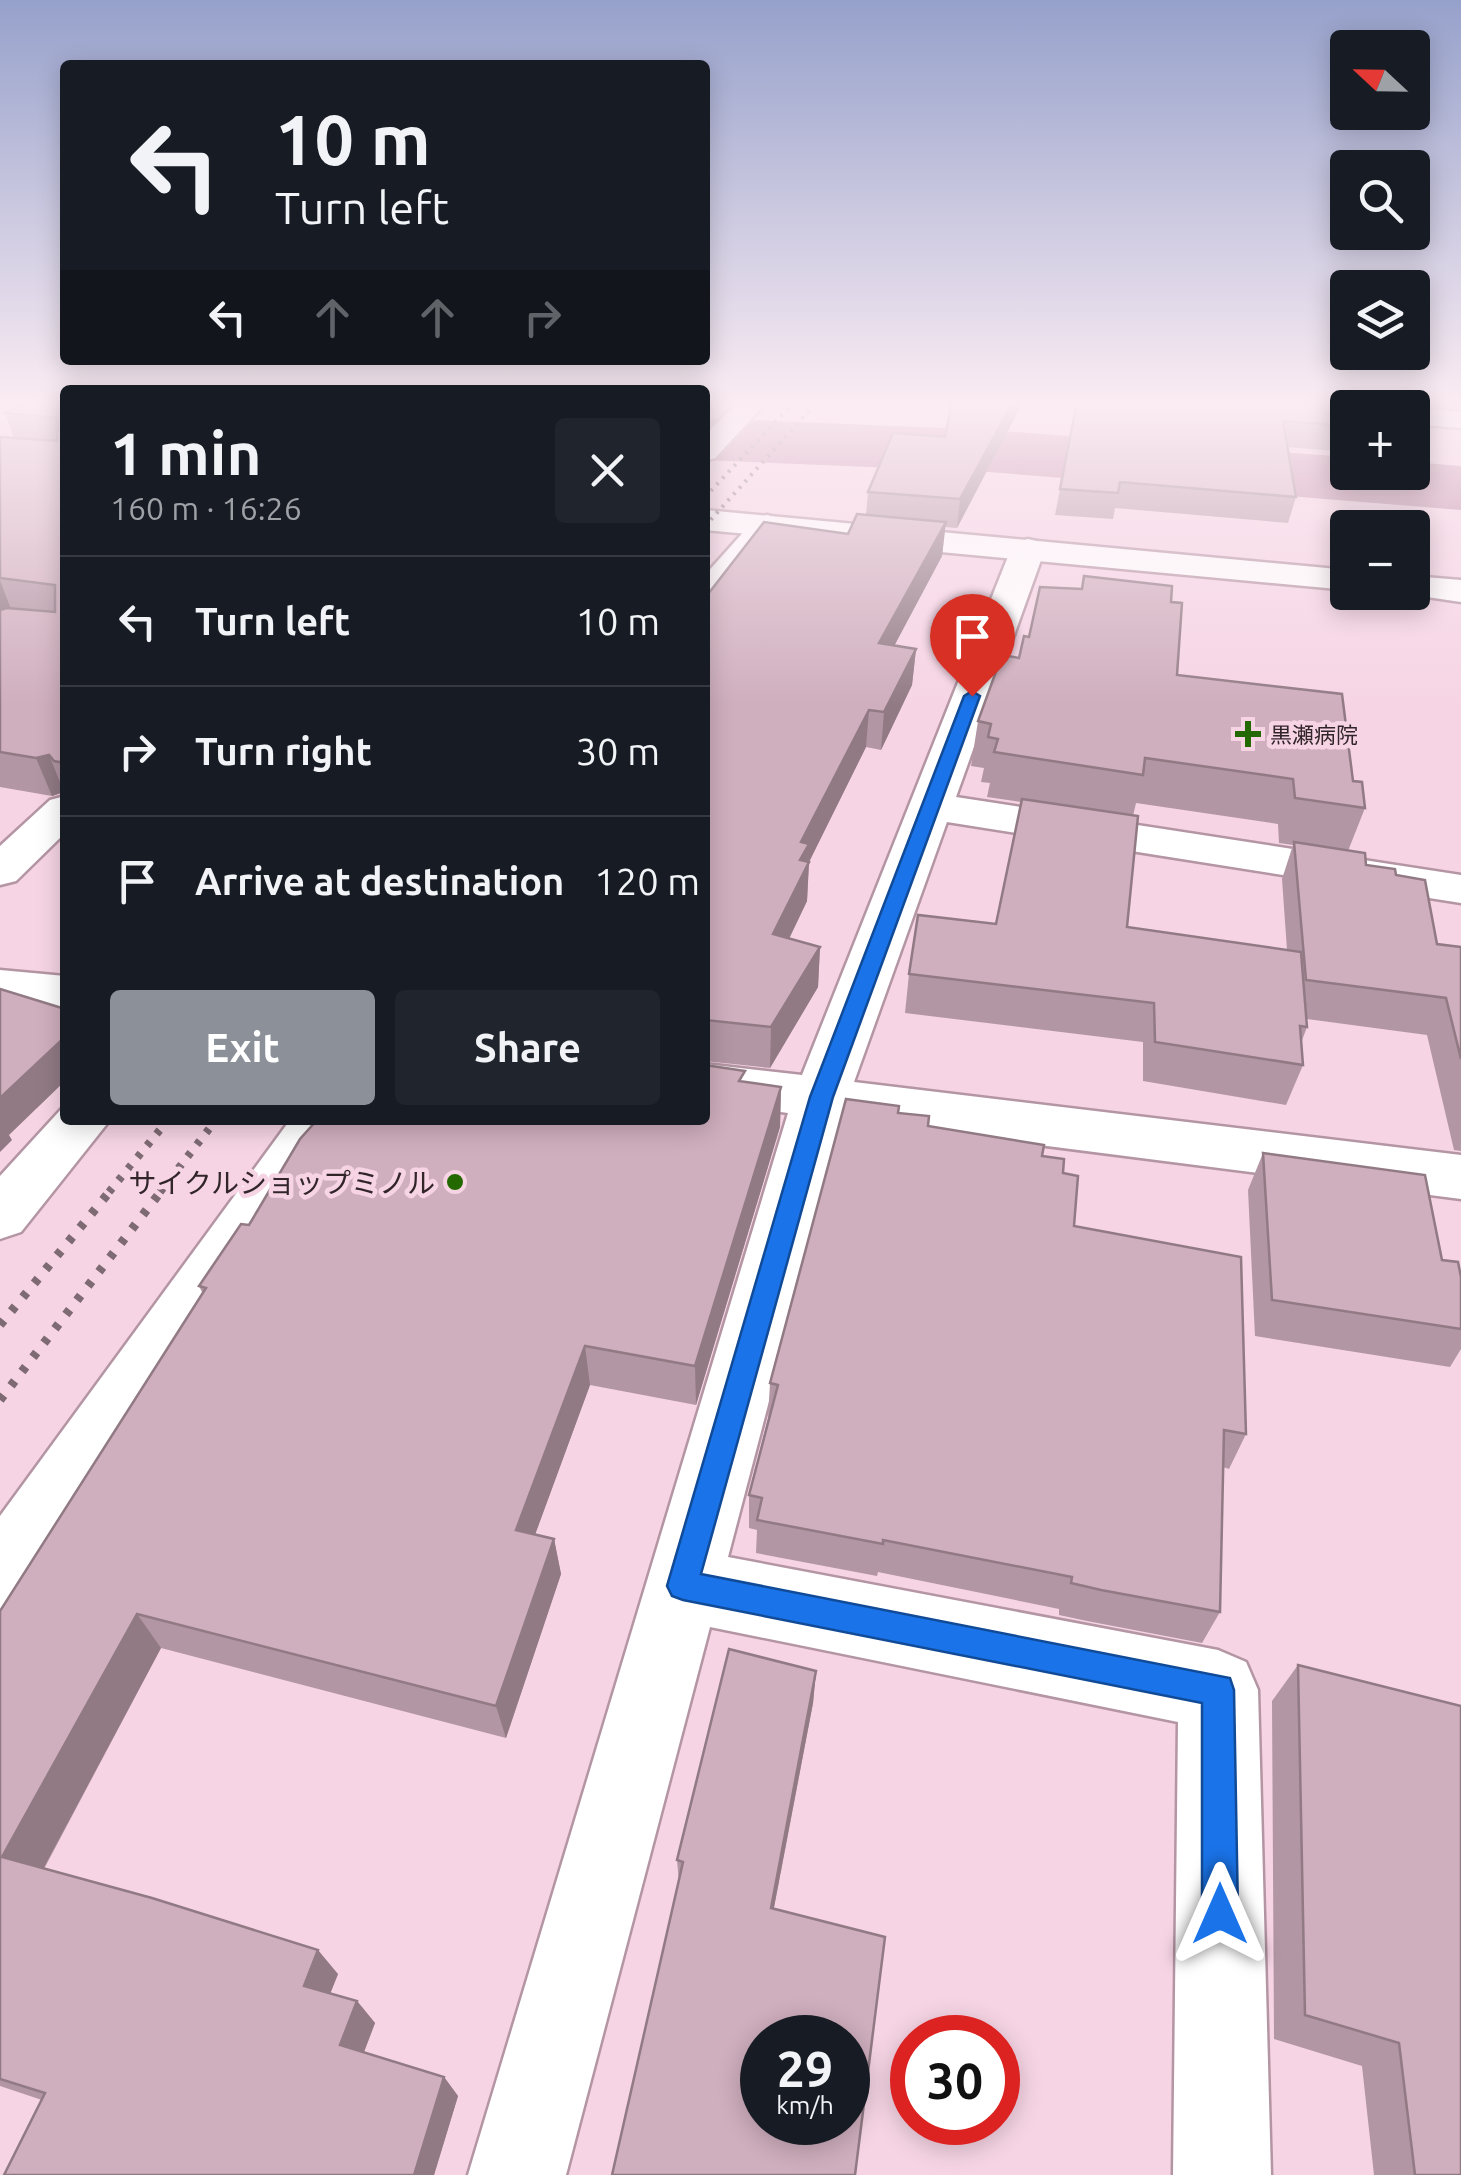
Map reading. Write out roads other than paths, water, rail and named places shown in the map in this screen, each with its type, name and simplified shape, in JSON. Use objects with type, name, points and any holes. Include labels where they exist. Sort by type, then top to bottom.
[{"type":"street","points":[[710,520],[1330,578]]},
{"type":"street","points":[[710,590],[767,526]]},
{"type":"street","points":[[517,2175],[821,1097],[1028,550]]},
{"type":"street","points":[[1430,587],[1461,590]]},
{"type":"street","points":[[930,806],[1461,889]]},
{"type":"street","points":[[0,871],[60,814]]},
{"type":"street","points":[[0,986],[60,992]]},
{"type":"street","points":[[710,1083],[1461,1177]]},
{"type":"street","points":[[0,1216],[78,1125]]},
{"type":"street","points":[[0,1577],[316,1125]]},
{"type":"street","points":[[683,1586],[1218,1690],[1222,2175]]},
{"type":"railway","points":[[710,520],[725,504]]},
{"type":"railway","points":[[109,1192],[164,1125]]},
{"type":"railway","points":[[160,1192],[212,1125]]},
{"type":"railway","points":[[0,1325],[111,1190]]},
{"type":"railway","points":[[0,1400],[162,1190]]},
{"type":"place","name":"黒瀬病院","points":[[1248,734]]},
{"type":"place","name":"サイクルショップミノル","points":[[455,1182]]}]
